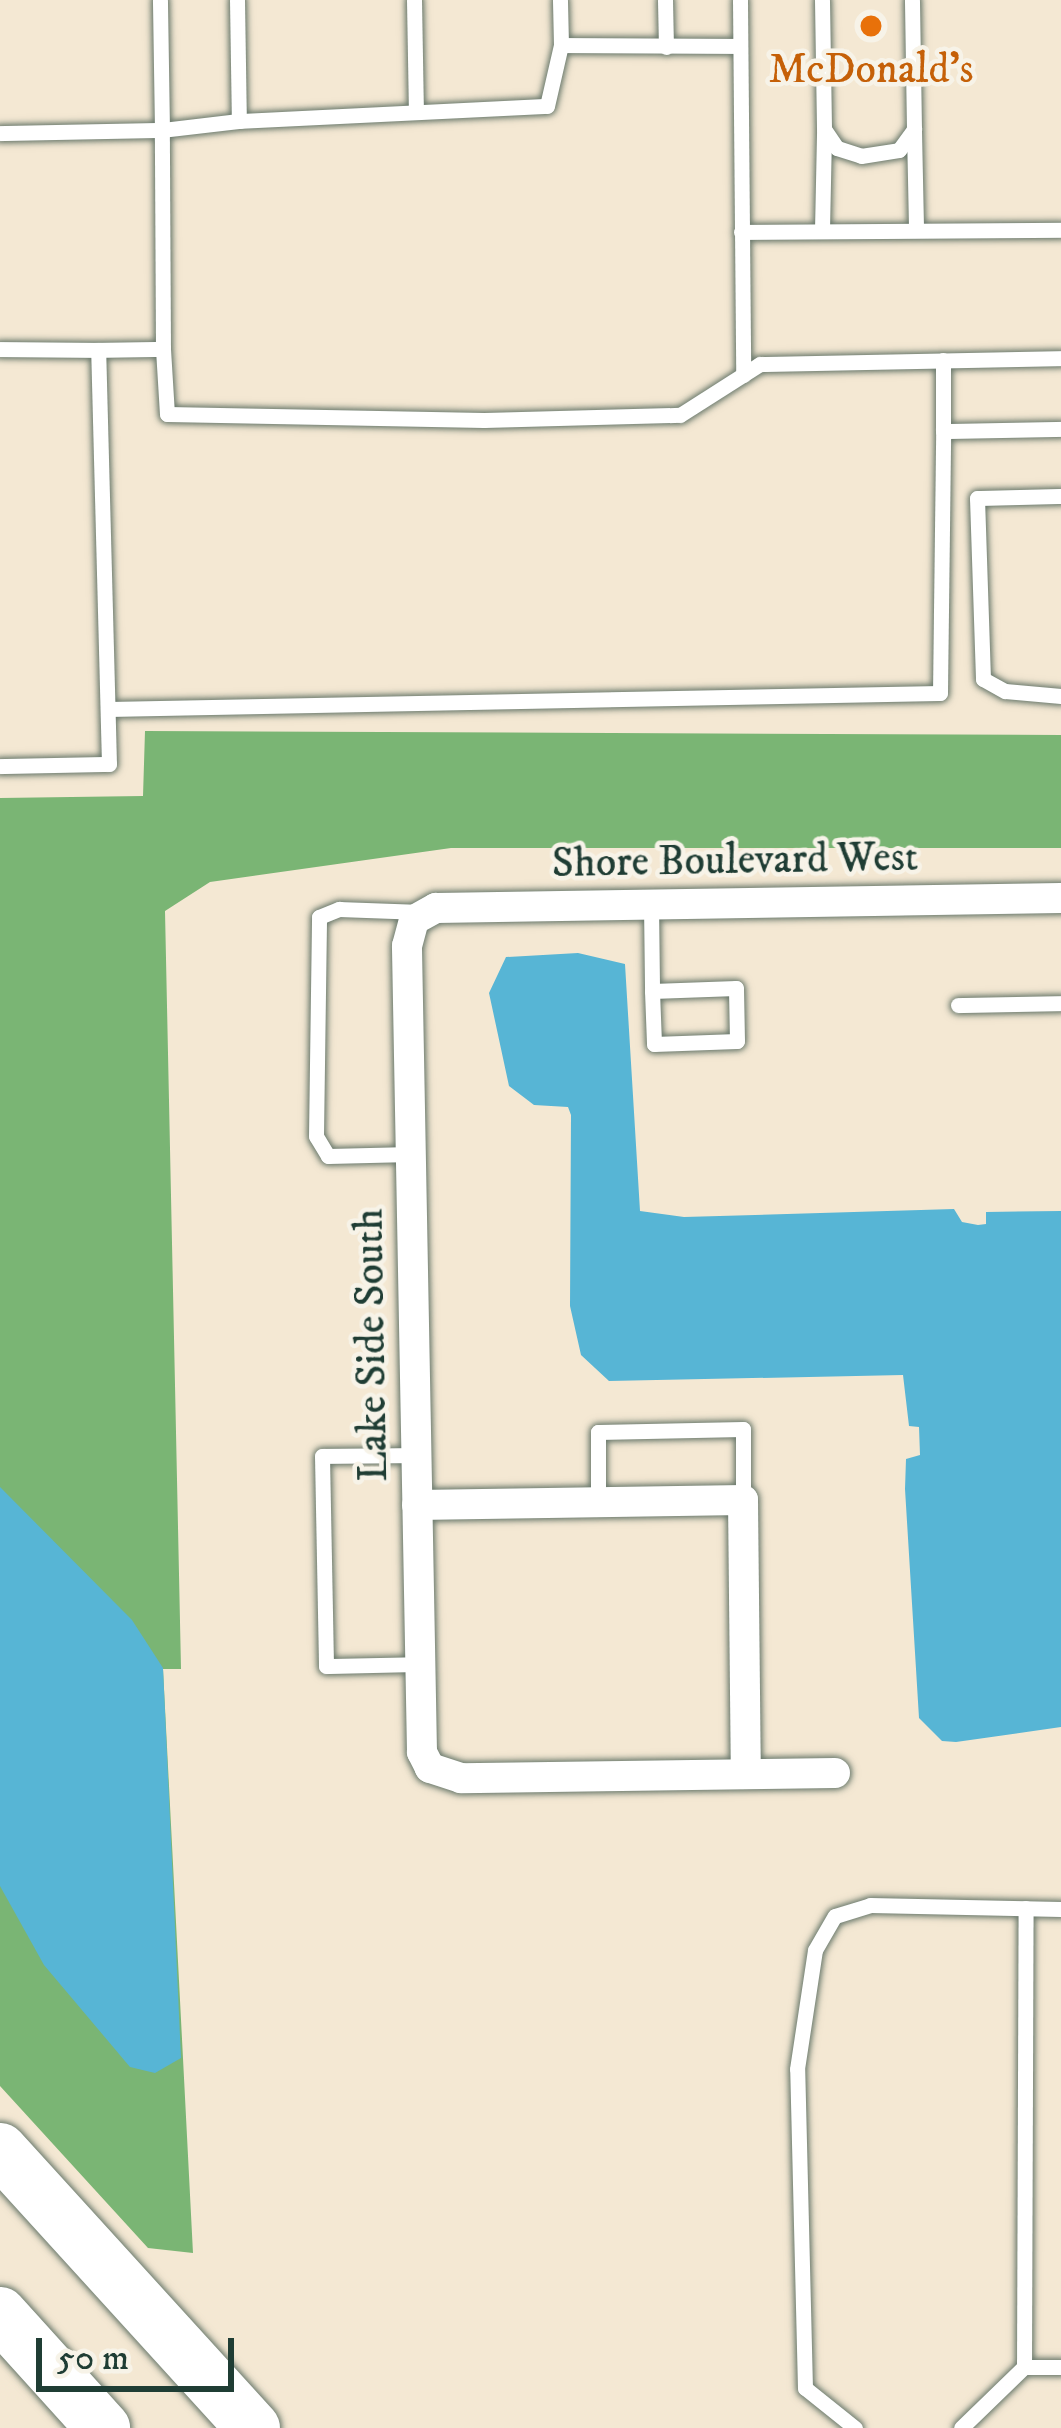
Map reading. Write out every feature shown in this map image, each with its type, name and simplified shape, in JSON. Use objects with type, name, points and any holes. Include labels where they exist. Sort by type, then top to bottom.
[{"type":"highway","points":[[0,2150],[254,2428]]},
{"type":"highway","points":[[0,2314],[104,2428]]},
{"type":"street","name":"Shore Boulevard West","points":[[419,916],[651,904],[1061,899]]},
{"type":"street","name":"Lake Side South","points":[[419,916],[407,946],[422,1753],[430,1768],[461,1778],[746,1774]]},
{"type":"street","points":[[417,1505],[743,1500],[746,1774],[835,1774]]},
{"type":"lane","points":[[160,0],[167,414],[680,415],[760,364],[1061,358]]},
{"type":"lane","points":[[237,0],[239,121]]},
{"type":"lane","points":[[414,0],[416,110]]},
{"type":"lane","points":[[0,133],[162,130],[239,121],[547,106],[561,44],[560,0]]},
{"type":"lane","points":[[665,0],[666,47]]},
{"type":"lane","points":[[740,0],[742,375]]},
{"type":"lane","points":[[822,0],[822,230]]},
{"type":"lane","points":[[912,0],[916,230]]},
{"type":"lane","points":[[561,44],[740,46]]},
{"type":"lane","points":[[824,129],[837,148],[861,156],[899,150],[914,129]]},
{"type":"lane","points":[[741,232],[1061,230]]},
{"type":"lane","points":[[0,349],[164,349]]},
{"type":"lane","points":[[0,766],[110,764],[98,350]]},
{"type":"lane","points":[[109,709],[940,693],[943,360]]},
{"type":"lane","points":[[943,431],[1061,428]]},
{"type":"lane","points":[[1061,496],[977,498],[983,679],[1005,691],[1061,696]]},
{"type":"lane","points":[[651,904],[652,991],[654,1044],[737,1042],[736,988],[652,991]]},
{"type":"lane","points":[[411,1154],[328,1156],[316,1136],[319,917],[339,909],[419,916]]},
{"type":"lane","points":[[958,1004],[1061,1003]]},
{"type":"lane","points":[[598,1502],[598,1432],[742,1429],[743,1500]]},
{"type":"lane","points":[[416,1455],[322,1456],[326,1666],[420,1664]]},
{"type":"lane","points":[[855,2428],[806,2388],[797,2069],[815,1950],[835,1916],[870,1905],[1061,1909]]},
{"type":"lane","points":[[1024,2367],[1026,1908]]},
{"type":"lane","points":[[961,2428],[1024,2367],[1061,2367]]},
{"type":"green space","points":[[145,731],[1061,735],[1061,848],[451,848],[210,882],[165,911],[181,1669],[163,1669],[193,2253],[148,2248],[0,2086],[0,798],[143,796]]},
{"type":"water","points":[[578,953],[625,964],[640,1211],[684,1217],[954,1209],[962,1222],[978,1225],[986,1224],[986,1212],[1061,1211],[1061,1727],[956,1742],[942,1741],[919,1718],[905,1489],[906,1459],[920,1455],[919,1427],[909,1426],[903,1375],[609,1381],[581,1355],[570,1306],[571,1115],[568,1107],[534,1105],[509,1086],[489,993],[506,957]]},
{"type":"water","points":[[0,1487],[132,1620],[163,1668],[181,2058],[155,2073],[130,2067],[44,1965],[0,1886]]},
{"type":"place","name":"McDonald's","points":[[871,26]]}]
